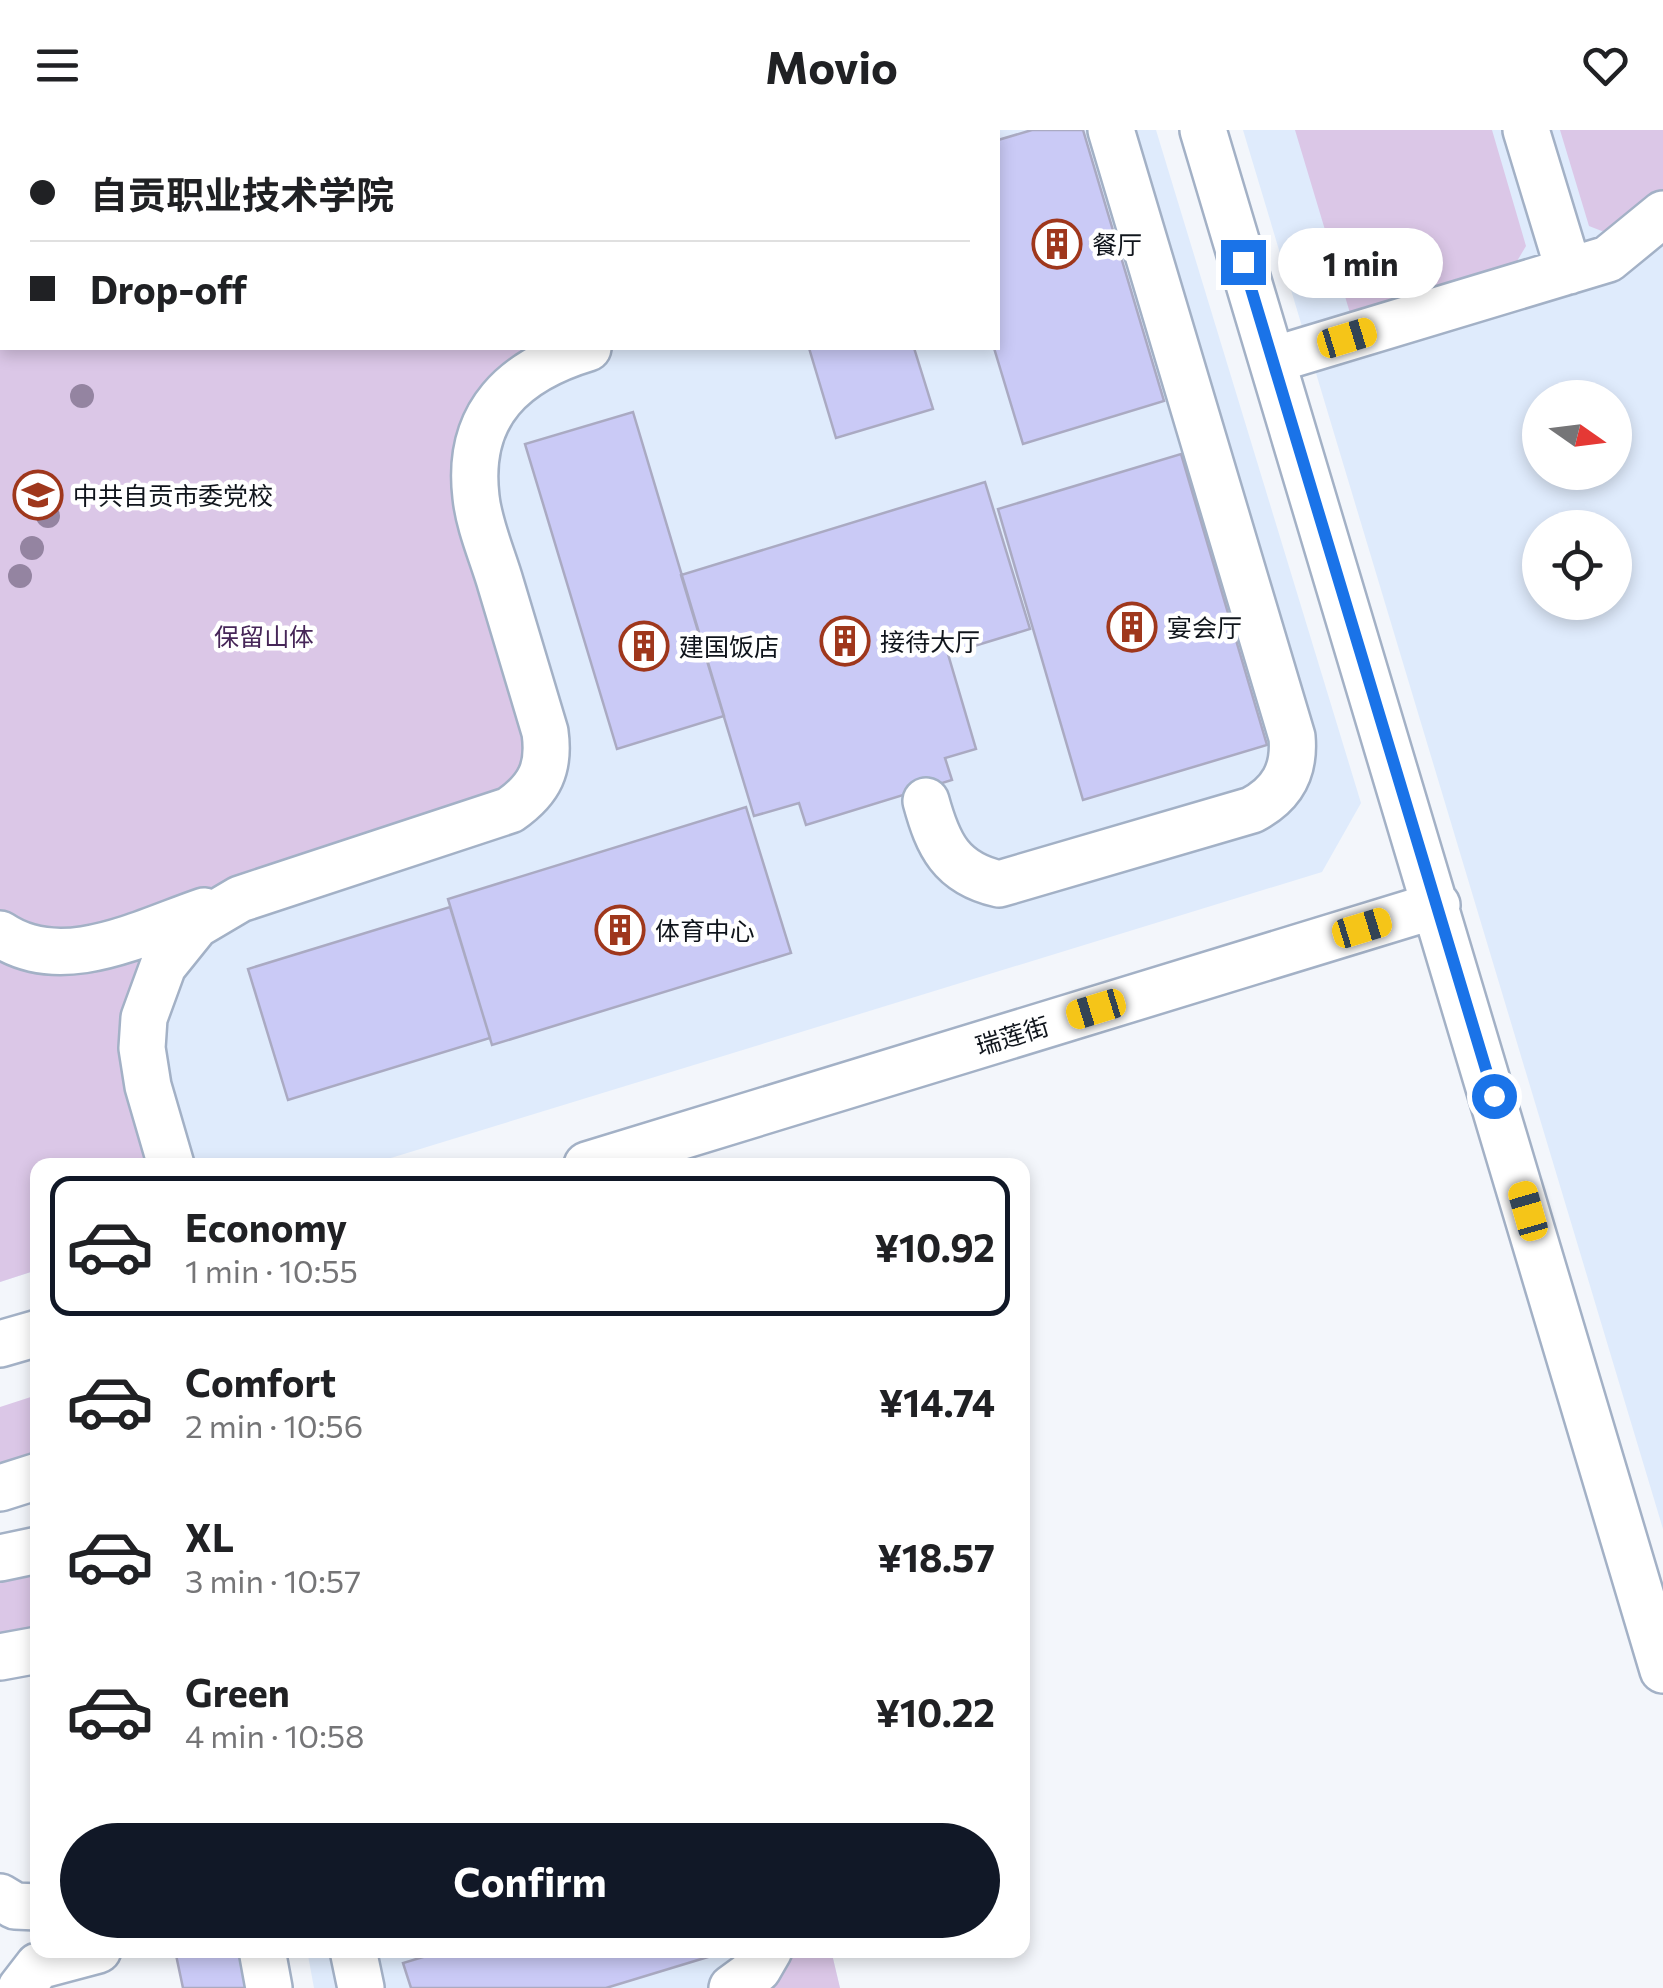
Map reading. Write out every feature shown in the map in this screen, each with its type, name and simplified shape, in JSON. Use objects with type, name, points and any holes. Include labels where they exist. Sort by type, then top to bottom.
[{"type":"street","points":[[926,801],[946,857],[980,880],[1018,881],[1252,810],[1280,790],[1294,756],[1292,737],[1111,130]]},
{"type":"street","points":[[1203,130],[1438,905],[1663,1670]]},
{"type":"street","points":[[1526,130],[1569,271]]},
{"type":"street","points":[[1273,360],[1608,259],[1663,214]]},
{"type":"street","points":[[87,950],[510,810],[541,781],[546,765],[545,732],[476,501],[476,458],[490,415],[513,384],[546,362],[582,350]]},
{"type":"street","points":[[142,1048],[152,990],[177,944],[206,917],[240,900]]},
{"type":"street","name":"瑞莲街","points":[[615,1158],[1438,905]]},
{"type":"street","points":[[0,934],[13,942],[52,952],[87,950],[110,954],[124,968],[169,1158]]},
{"type":"street","points":[[0,1344],[30,1335]]},
{"type":"street","points":[[0,1488],[30,1479]]},
{"type":"street","points":[[0,1558],[30,1552]]},
{"type":"street","points":[[0,1657],[30,1651]]},
{"type":"street","points":[[0,1896],[15,1906],[30,1907]]},
{"type":"street","points":[[21,1988],[38,1966],[68,1958]]},
{"type":"street","points":[[263,1958],[269,1988]]},
{"type":"street","points":[[355,1958],[361,1988]]},
{"type":"street","points":[[732,1988],[748,1979],[763,1958]]},
{"type":"shaded area","points":[[1000,130],[1156,130],[1361,803],[1322,872],[391,1158],[30,1158],[30,1272],[0,1282],[0,350],[1000,350]]},
{"type":"shaded area","points":[[1243,130],[1663,130],[1663,1529]]},
{"type":"shaded area","points":[[308,1958],[833,1958],[840,1988],[314,1988]]},
{"type":"green space","points":[[1295,130],[1492,130],[1526,246],[1510,273],[1353,323]]},
{"type":"green space","points":[[1560,130],[1663,130],[1663,191],[1612,235],[1589,226]]},
{"type":"green space","name":"保留山体","points":[[0,350],[553,350],[475,425],[537,740],[526,785],[167,941],[161,1158],[30,1158],[30,1272],[0,1282]]},
{"type":"green space","points":[[30,1397],[30,1478],[0,1488],[0,1407]]},
{"type":"green space","points":[[30,1552],[30,1641],[0,1647],[0,1558]]},
{"type":"green space","points":[[784,1958],[833,1958],[840,1988],[763,1988]]},
{"type":"building","name":"餐厅","points":[[1032,130],[1083,130],[1164,401],[1023,444],[995,350],[1000,350],[1000,139]]},
{"type":"building","points":[[810,350],[915,350],[933,409],[836,438]]},
{"type":"building","name":"建国饭店","points":[[633,412],[724,716],[617,749],[525,444]]},
{"type":"building","name":"宴会厅","points":[[1181,454],[1267,745],[1083,800],[998,509]]},
{"type":"building","name":"接待大厅","points":[[985,482],[1030,629],[948,654],[976,749],[945,758],[952,780],[806,825],[799,803],[754,816],[681,575]]},
{"type":"building","name":"体育中心","points":[[746,807],[791,953],[492,1045],[448,899]]},
{"type":"building","points":[[450,907],[490,1038],[288,1100],[248,969]]},
{"type":"building","points":[[177,1958],[245,1958],[251,1988],[183,1988]]},
{"type":"building","points":[[420,1958],[705,1958],[606,1988],[411,1988],[403,1963]]},
{"type":"place","name":"餐厅","points":[[1057,244]]},
{"type":"place","name":"中共自贡市委党校","points":[[38,495]]},
{"type":"place","name":"宴会厅","points":[[1132,627]]},
{"type":"place","name":"接待大厅","points":[[845,641]]},
{"type":"place","name":"建国饭店","points":[[644,646]]},
{"type":"place","name":"体育中心","points":[[620,930]]},
{"type":"route","points":[[1243,262],[1494,1096]]}]
